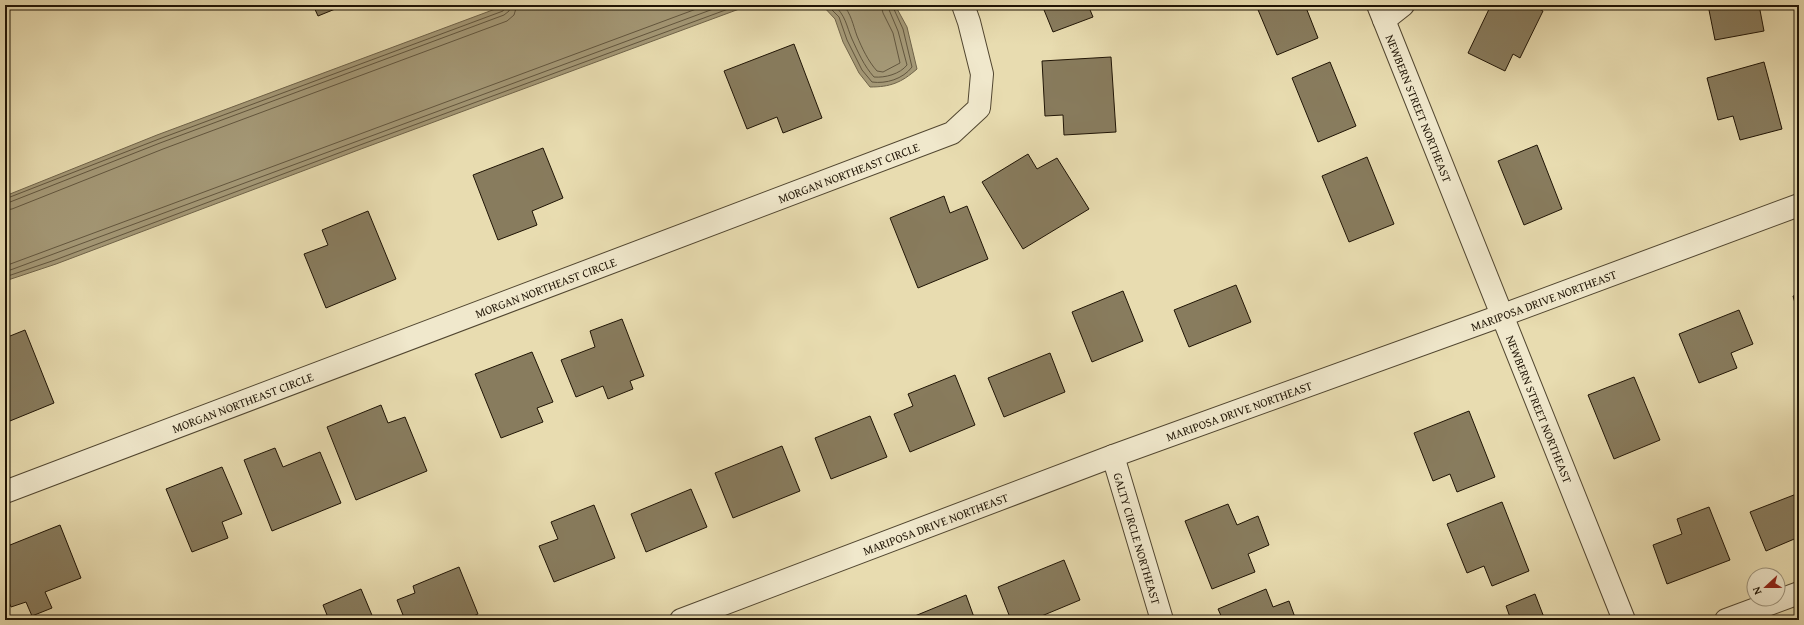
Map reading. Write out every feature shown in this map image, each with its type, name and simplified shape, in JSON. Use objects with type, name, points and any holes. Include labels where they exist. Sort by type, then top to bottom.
[{"type":"street","name":"MORGAN NORTHEAST CIRCLE","points":[[5,492],[952,133],[979,108],[982,74],[969,22],[963,5]]},
{"type":"street","name":"NEWBERN STREET NORTHEAST","points":[[1403,5],[1381,12],[1624,620]]},
{"type":"street","name":"MARIPOSA DRIVE NORTHEAST","points":[[681,620],[1113,456],[1503,315],[1799,205]]},
{"type":"street","name":"GALTY CIRCLE NORTHEAST","points":[[1113,456],[1162,620]]},
{"type":"street","points":[[1726,620],[1799,593]]},
{"type":"water","points":[[506,5],[750,5],[56,264],[5,281],[5,196],[157,135]]},
{"type":"water","points":[[822,5],[895,5],[907,27],[917,69],[906,78],[895,83],[884,86],[870,87],[859,73],[843,42],[835,19]]},
{"type":"building","points":[[313,5],[345,5],[318,16]]},
{"type":"building","points":[[1042,5],[1088,5],[1093,17],[1053,32]]},
{"type":"building","points":[[1256,5],[1305,5],[1318,38],[1277,55]]},
{"type":"building","points":[[1491,5],[1531,5],[1543,11],[1520,58],[1513,54],[1505,71],[1468,53]]},
{"type":"building","points":[[1708,5],[1759,5],[1764,31],[1715,40]]},
{"type":"building","points":[[794,44],[822,118],[783,133],[777,117],[747,129],[724,71]]},
{"type":"building","points":[[1111,57],[1116,132],[1064,135],[1063,115],[1045,116],[1042,61]]},
{"type":"building","points":[[1330,62],[1356,126],[1318,142],[1292,78]]},
{"type":"building","points":[[1764,62],[1782,129],[1740,140],[1733,116],[1718,120],[1707,78]]},
{"type":"building","points":[[1537,145],[1562,209],[1524,225],[1498,161]]},
{"type":"building","points":[[543,148],[563,198],[532,211],[537,225],[498,240],[473,175]]},
{"type":"building","points":[[1028,154],[1037,169],[1057,158],[1089,209],[1023,249],[982,182]]},
{"type":"building","points":[[1367,157],[1394,224],[1349,242],[1322,176]]},
{"type":"building","points":[[944,196],[950,213],[967,206],[988,259],[918,288],[890,218]]},
{"type":"building","points":[[368,211],[396,279],[326,308],[304,254],[328,245],[322,230]]},
{"type":"building","points":[[1236,285],[1251,322],[1189,347],[1174,310]]},
{"type":"building","points":[[1123,291],[1143,341],[1092,362],[1072,312]]},
{"type":"building","points":[[1799,295],[1799,317],[1793,296]]},
{"type":"building","points":[[1739,310],[1753,344],[1731,353],[1737,368],[1699,383],[1679,334]]},
{"type":"building","points":[[622,319],[644,376],[630,381],[633,389],[608,399],[603,386],[576,397],[561,360],[595,347],[590,331]]},
{"type":"building","points":[[25,330],[54,403],[5,423],[5,338]]},
{"type":"building","points":[[532,352],[553,402],[537,408],[543,422],[501,438],[475,374]]},
{"type":"building","points":[[1050,353],[1065,392],[1004,417],[988,378]]},
{"type":"building","points":[[955,375],[975,425],[910,452],[894,414],[913,406],[908,394]]},
{"type":"building","points":[[1634,377],[1660,440],[1614,459],[1588,395]]},
{"type":"building","points":[[381,405],[388,423],[405,417],[427,471],[356,500],[327,427]]},
{"type":"building","points":[[1469,411],[1495,477],[1457,492],[1450,474],[1433,481],[1414,433]]},
{"type":"building","points":[[870,416],[887,457],[831,479],[815,438]]},
{"type":"building","points":[[782,446],[800,491],[733,518],[715,473]]},
{"type":"building","points":[[275,448],[283,467],[320,452],[341,503],[272,531],[244,460]]},
{"type":"building","points":[[222,467],[242,514],[222,522],[228,538],[192,552],[166,489]]},
{"type":"building","points":[[691,489],[707,527],[646,552],[631,514]]},
{"type":"building","points":[[1799,493],[1799,537],[1766,551],[1750,512]]},
{"type":"building","points":[[1502,502],[1529,571],[1492,586],[1484,566],[1467,573],[1447,524]]},
{"type":"building","points":[[1228,504],[1237,525],[1258,516],[1269,545],[1248,554],[1255,572],[1212,589],[1185,521]]},
{"type":"building","points":[[594,505],[615,558],[554,582],[539,546],[558,539],[551,522]]},
{"type":"building","points":[[1709,507],[1730,560],[1667,584],[1653,545],[1682,534],[1677,519]]},
{"type":"building","points":[[60,525],[81,578],[45,592],[52,608],[32,616],[26,602],[11,607],[5,592],[5,547]]},
{"type":"building","points":[[1064,560],[1080,600],[1032,620],[1011,620],[998,587]]},
{"type":"building","points":[[459,567],[478,614],[464,620],[405,620],[397,600],[415,593],[413,586]]},
{"type":"building","points":[[361,589],[374,620],[329,620],[323,605]]},
{"type":"building","points":[[1266,589],[1273,607],[1289,601],[1296,620],[1223,620],[1218,609]]},
{"type":"building","points":[[1535,594],[1545,620],[1511,620],[1506,606]]},
{"type":"building","points":[[966,595],[975,620],[905,620]]}]
